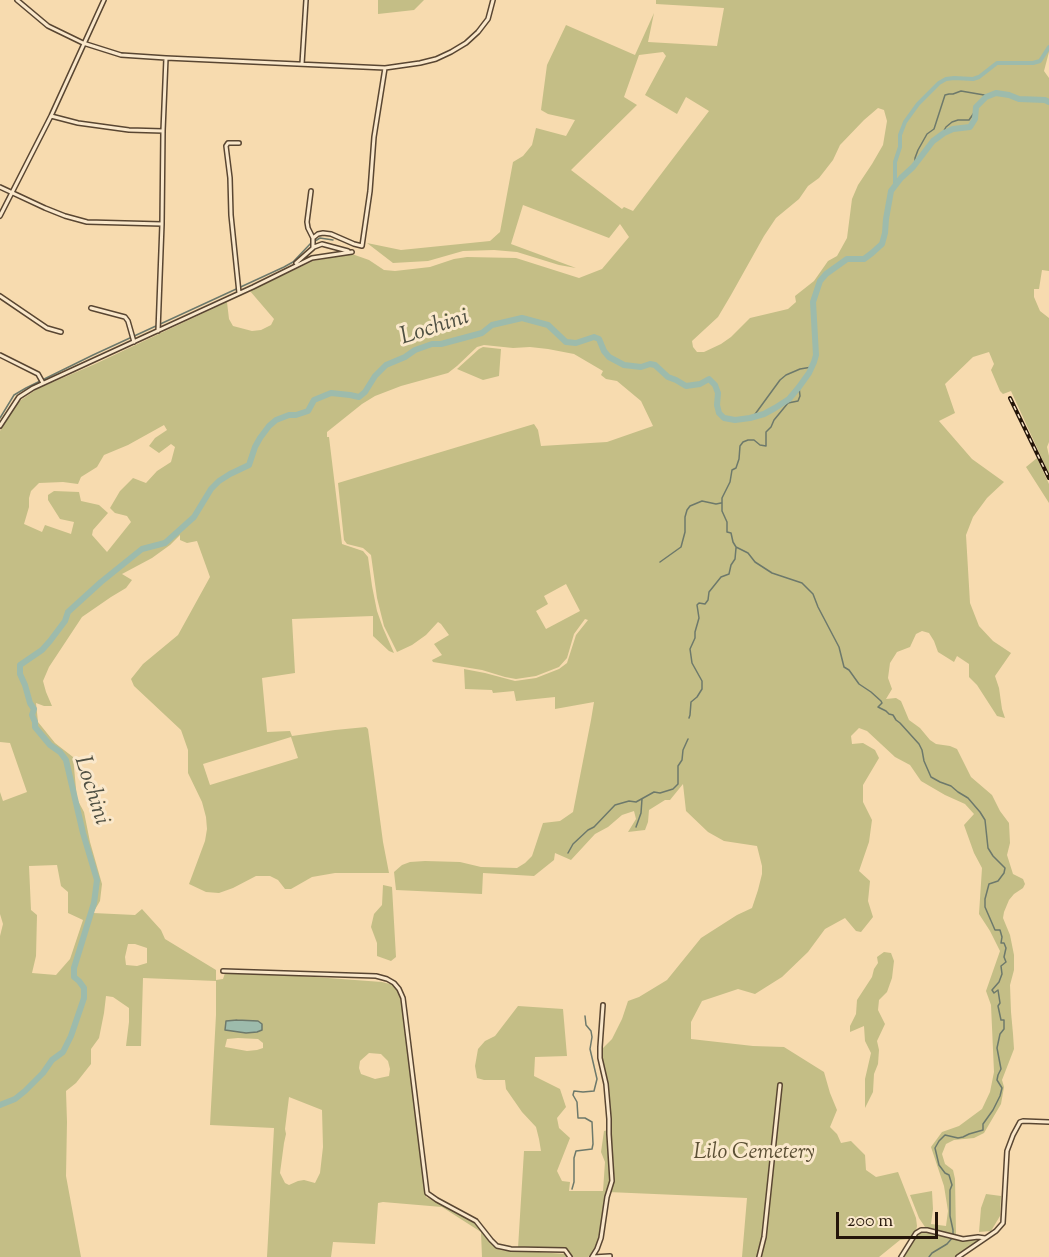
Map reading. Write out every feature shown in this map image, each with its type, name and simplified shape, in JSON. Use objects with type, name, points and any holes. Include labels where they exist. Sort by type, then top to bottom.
[{"type":"street","points":[[17,0],[48,26],[83,43],[121,55],[385,68],[435,59],[466,43],[488,19],[493,0]]},
{"type":"street","points":[[0,216],[51,116],[104,0]]},
{"type":"street","points":[[302,64],[306,0]]},
{"type":"street","points":[[158,331],[162,224],[162,131],[166,58]]},
{"type":"street","points":[[313,237],[328,233],[362,246],[370,192],[374,137],[385,68]]},
{"type":"street","points":[[51,116],[78,123],[129,130],[162,131]]},
{"type":"street","points":[[239,142],[228,143],[226,146],[239,293]]},
{"type":"street","points":[[0,187],[45,208],[87,222],[162,224]]},
{"type":"street","points":[[311,191],[307,222],[313,237],[313,248]]},
{"type":"street","points":[[0,426],[19,397],[44,383],[312,258],[352,252],[322,244],[316,245],[292,267]]},
{"type":"street","points":[[0,296],[47,328],[61,332]]},
{"type":"street","points":[[91,308],[127,318],[134,342]]},
{"type":"street","points":[[0,354],[38,374],[44,383]]},
{"type":"street","points":[[223,971],[376,976],[394,983],[403,998],[427,1193],[476,1221],[497,1246],[511,1249],[565,1250],[570,1257]]},
{"type":"street","points":[[603,1005],[600,1058],[608,1096],[612,1181],[604,1210],[601,1238],[593,1257],[610,1256]]},
{"type":"street","points":[[759,1257],[765,1228],[780,1085]]},
{"type":"street","points":[[958,1257],[996,1231],[1003,1222],[1007,1151],[1020,1122],[1049,1122]]},
{"type":"street","points":[[901,1257],[916,1233],[921,1230],[963,1239],[985,1238]]},
{"type":"green space","points":[[378,0],[424,0],[414,10],[378,14]]},
{"type":"green space","name":"Lilo Cemetery","points":[[656,0],[1049,0],[1049,52],[1044,71],[1049,78],[1049,271],[1042,270],[1039,289],[1034,289],[1034,297],[1040,311],[1049,318],[1049,442],[1047,447],[1049,474],[1011,391],[1003,394],[1000,391],[991,370],[994,364],[989,352],[973,357],[945,384],[955,413],[939,421],[972,459],[1004,482],[987,498],[973,517],[966,535],[970,603],[979,626],[993,641],[1011,653],[995,676],[1005,718],[997,716],[977,685],[969,677],[969,664],[957,656],[954,662],[938,652],[929,633],[922,631],[916,634],[910,647],[897,652],[890,663],[888,678],[892,689],[886,699],[896,698],[901,701],[909,720],[930,740],[936,744],[957,749],[971,777],[992,795],[1009,823],[1010,843],[1007,855],[1013,874],[1023,879],[1025,884],[1009,900],[1003,918],[1010,935],[1014,955],[1014,970],[1010,985],[1014,1049],[1002,1080],[1004,1087],[1001,1104],[984,1133],[974,1138],[954,1140],[946,1144],[942,1154],[945,1164],[953,1170],[955,1179],[956,1234],[954,1236],[925,1227],[910,1195],[932,1191],[931,1224],[946,1226],[948,1211],[944,1186],[931,1147],[942,1132],[959,1126],[982,1109],[990,1092],[994,1072],[991,1005],[986,991],[1000,951],[979,914],[982,868],[964,825],[974,814],[965,804],[921,781],[910,765],[895,757],[867,731],[859,728],[851,736],[852,744],[863,743],[875,750],[879,758],[863,785],[863,802],[872,820],[869,842],[859,871],[870,881],[868,901],[873,917],[861,932],[856,931],[845,918],[825,929],[808,952],[782,977],[755,994],[738,989],[702,1001],[691,1022],[691,1039],[784,1047],[824,1072],[837,1110],[830,1127],[837,1134],[841,1143],[851,1141],[865,1155],[866,1170],[876,1177],[898,1172],[916,1218],[916,1231],[910,1239],[900,1240],[879,1257],[760,1257],[769,1213],[764,1213],[762,1238],[757,1257],[742,1257],[747,1198],[608,1192],[605,1195],[596,1249],[588,1257],[573,1257],[567,1250],[560,1248],[518,1248],[524,1151],[541,1151],[539,1139],[536,1127],[506,1089],[505,1080],[477,1078],[475,1066],[478,1049],[485,1041],[495,1036],[518,1006],[563,1009],[567,1056],[535,1057],[534,1076],[560,1089],[566,1107],[557,1118],[559,1128],[570,1138],[557,1171],[562,1181],[570,1182],[569,1191],[603,1191],[605,1162],[601,1152],[604,1131],[608,1130],[601,1072],[603,1048],[612,1039],[628,1001],[667,980],[701,938],[752,908],[762,874],[762,866],[757,846],[724,841],[708,832],[686,811],[683,784],[670,800],[665,800],[649,810],[645,830],[628,832],[636,819],[634,811],[622,815],[595,834],[571,860],[555,853],[554,860],[534,876],[483,873],[482,894],[396,890],[394,872],[410,862],[460,862],[481,867],[517,868],[532,856],[543,823],[560,821],[573,812],[594,702],[555,709],[555,697],[516,701],[514,691],[493,693],[492,690],[465,689],[464,669],[515,681],[536,678],[559,669],[567,663],[576,635],[588,620],[585,619],[574,634],[567,658],[559,667],[536,676],[516,679],[482,670],[433,662],[432,660],[442,655],[434,644],[449,635],[438,622],[426,635],[397,652],[384,626],[377,598],[371,555],[363,548],[347,544],[344,540],[338,483],[534,424],[538,430],[541,446],[607,442],[653,426],[641,401],[617,381],[606,379],[601,375],[603,371],[574,354],[530,347],[484,345],[477,347],[448,373],[375,396],[327,432],[342,544],[363,551],[368,557],[377,611],[394,653],[373,636],[373,616],[292,619],[295,673],[262,678],[267,732],[290,731],[292,736],[366,727],[368,729],[389,873],[335,873],[312,877],[291,889],[285,889],[278,880],[270,876],[256,876],[219,893],[206,892],[189,884],[205,841],[207,829],[202,802],[188,773],[188,750],[181,730],[134,686],[131,679],[143,664],[178,635],[210,577],[197,541],[187,543],[180,540],[180,535],[152,558],[122,574],[132,580],[126,588],[82,617],[49,667],[43,681],[52,706],[36,703],[38,722],[55,743],[73,757],[77,799],[84,812],[102,884],[100,901],[93,913],[135,915],[142,909],[161,930],[165,939],[216,970],[216,980],[223,979],[225,973],[287,975],[382,982],[394,985],[401,998],[426,1197],[474,1221],[492,1245],[500,1250],[565,1254],[568,1257],[482,1257],[481,1232],[442,1207],[383,1202],[378,1203],[375,1244],[333,1242],[331,1257],[267,1257],[274,1128],[210,1125],[216,981],[143,978],[141,1046],[126,1046],[129,1008],[113,997],[106,996],[99,1038],[91,1049],[91,1064],[76,1083],[66,1091],[66,1176],[81,1257],[0,1257],[0,936],[3,924],[0,914],[0,792],[3,801],[27,792],[10,743],[0,742],[0,431],[15,406],[37,389],[227,302],[229,319],[233,326],[252,331],[271,325],[274,319],[250,291],[313,261],[352,254],[369,260],[384,270],[395,271],[430,267],[467,257],[516,258],[579,278],[602,269],[629,237],[620,224],[609,238],[523,205],[511,244],[576,268],[517,252],[494,250],[463,251],[428,261],[393,263],[367,243],[401,250],[490,241],[500,232],[513,162],[523,156],[532,145],[536,128],[566,136],[575,120],[548,114],[541,110],[547,65],[566,25],[635,55],[654,13],[648,42],[717,46],[724,8],[656,4]],"holes":[[[663,52],[666,56],[645,95],[677,114],[686,97],[709,111],[633,211],[624,207],[622,209],[571,170],[637,105],[624,97],[639,55]],[[878,108],[884,110],[887,121],[883,145],[852,199],[847,238],[837,256],[828,261],[814,281],[795,296],[796,302],[788,309],[750,318],[721,344],[704,352],[697,352],[692,341],[718,317],[776,218],[819,178],[833,160],[840,145]],[[164,425],[167,430],[155,438],[149,446],[159,453],[171,444],[175,447],[171,462],[157,471],[146,483],[133,478],[120,491],[110,508],[115,513],[127,516],[131,522],[107,552],[92,535],[93,530],[108,513],[99,505],[81,501],[79,492],[54,491],[48,495],[48,500],[60,519],[74,522],[71,534],[45,525],[42,532],[24,524],[31,491],[39,483],[78,484],[81,477],[97,467],[104,455]],[[566,584],[580,611],[546,629],[536,611],[548,604],[544,596]],[[291,737],[298,758],[210,785],[203,764]],[[57,865],[61,886],[68,892],[68,913],[83,920],[70,959],[56,975],[32,973],[36,956],[37,915],[31,910],[29,866]],[[128,944],[147,948],[147,963],[137,966],[126,965]],[[227,1039],[258,1039],[263,1043],[263,1048],[257,1050],[247,1051],[225,1047]],[[369,1053],[381,1054],[388,1061],[389,1076],[375,1079],[361,1074],[360,1061]],[[289,1097],[322,1110],[323,1147],[320,1173],[315,1183],[304,1180],[289,1185],[285,1183],[280,1173]]]},
{"type":"green space","points":[[483,347],[501,349],[499,376],[483,380],[457,369],[479,349]]},
{"type":"green space","points":[[1037,458],[1049,484],[1049,503],[1026,467]]},
{"type":"green space","points":[[383,885],[392,887],[396,957],[391,961],[377,956],[377,943],[371,927],[374,914],[382,905]]},
{"type":"green space","points":[[884,952],[891,953],[894,961],[892,978],[887,992],[879,1000],[878,1010],[885,1024],[877,1041],[878,1064],[874,1074],[873,1092],[865,1108],[865,1079],[871,1053],[865,1041],[864,1026],[850,1032],[850,1026],[856,1014],[857,1000],[872,977],[878,963],[877,957]]},
{"type":"green space","points":[[986,1194],[1001,1196],[1000,1216],[991,1231],[979,1232],[981,1208]]},
{"type":"green space","points":[[927,1231],[964,1241],[977,1238],[979,1240],[955,1257],[903,1257],[916,1234]]},
{"type":"shaded area","points":[[226,1021],[258,1021],[262,1024],[262,1030],[246,1033],[225,1030]]},
{"type":"waterway","points":[[895,186],[895,162],[905,122],[918,104],[939,83],[946,79],[979,77],[997,63],[1040,61],[1049,47]]},
{"type":"waterway","points":[[915,164],[918,150],[927,134],[934,129],[945,95],[961,91],[990,96]]},
{"type":"waterway","name":"Lochini","points":[[0,1105],[15,1099],[25,1091],[52,1060],[63,1052],[84,998],[84,988],[74,977],[74,968],[94,903],[97,880],[66,760],[35,727],[32,715],[34,709],[20,674],[20,665],[42,650],[65,621],[68,612],[142,549],[165,543],[194,517],[211,489],[219,481],[249,465],[260,438],[276,420],[308,411],[314,400],[331,393],[359,397],[386,365],[432,344],[441,344],[482,333],[492,325],[522,318],[548,325],[566,342],[576,343],[594,337],[599,339],[609,357],[624,365],[641,367],[655,365],[668,377],[686,386],[700,384],[709,379],[715,385],[718,393],[719,413],[724,418],[735,420],[764,414],[789,399],[809,373],[814,362],[816,355],[813,302],[820,281],[847,259],[864,259],[882,244],[891,191],[933,141],[953,129],[970,127],[975,119],[976,107],[986,97],[996,93],[1019,99],[1049,102]]},
{"type":"waterway","points":[[942,134],[952,122],[969,120],[976,110]]},
{"type":"waterway","points":[[315,241],[320,238],[333,240]]},
{"type":"waterway","points":[[0,418],[14,395],[26,388],[284,267],[293,262],[311,243]]},
{"type":"waterway","points":[[753,417],[780,380],[800,369],[812,367]]},
{"type":"waterway","points":[[799,387],[798,401],[788,403],[766,432],[766,446],[754,440],[743,442],[740,446],[736,468],[732,470],[730,482],[722,498],[722,511],[727,522],[727,532],[731,533],[736,547],[748,553],[755,562],[772,573],[802,583],[813,594],[839,647],[844,667],[859,684],[881,701],[878,707],[893,715],[919,744],[931,777],[951,786],[968,798],[980,812],[985,820],[988,848],[1005,868],[998,881],[989,884],[985,899],[985,907],[995,930],[1000,930],[1001,943],[1004,943],[1006,948],[1004,957],[1006,962],[1001,966],[1002,974],[992,990],[994,993],[998,990],[1000,1003],[998,1006],[1001,1020],[1004,1020],[1004,1029],[1000,1034],[997,1048],[1001,1069],[997,1080],[1002,1088],[993,1110],[983,1124],[983,1130],[958,1138],[945,1135],[935,1148],[939,1165],[949,1175],[952,1185],[950,1216],[953,1237],[929,1257]]},
{"type":"waterway","points":[[660,562],[681,547],[685,532],[685,517],[690,506],[702,501],[721,503]]},
{"type":"waterway","points":[[689,718],[691,702],[702,689],[702,681],[692,663],[690,649],[699,618],[697,605],[705,604],[709,592],[721,577],[729,574],[735,559],[736,548]]},
{"type":"waterway","points":[[568,853],[573,844],[594,827],[615,805],[629,801],[636,802],[654,792],[660,793],[673,789],[678,784],[678,766],[688,739]]},
{"type":"waterway","points":[[636,827],[641,813],[642,799]]},
{"type":"waterway","points":[[572,1189],[576,1151],[592,1149],[593,1144],[592,1122],[585,1118],[578,1118],[577,1102],[573,1095],[574,1091],[594,1091],[597,1079],[590,1049],[591,1031],[586,1025],[585,1016]]},
{"type":"railway","points":[[1010,398],[1049,478]]}]
